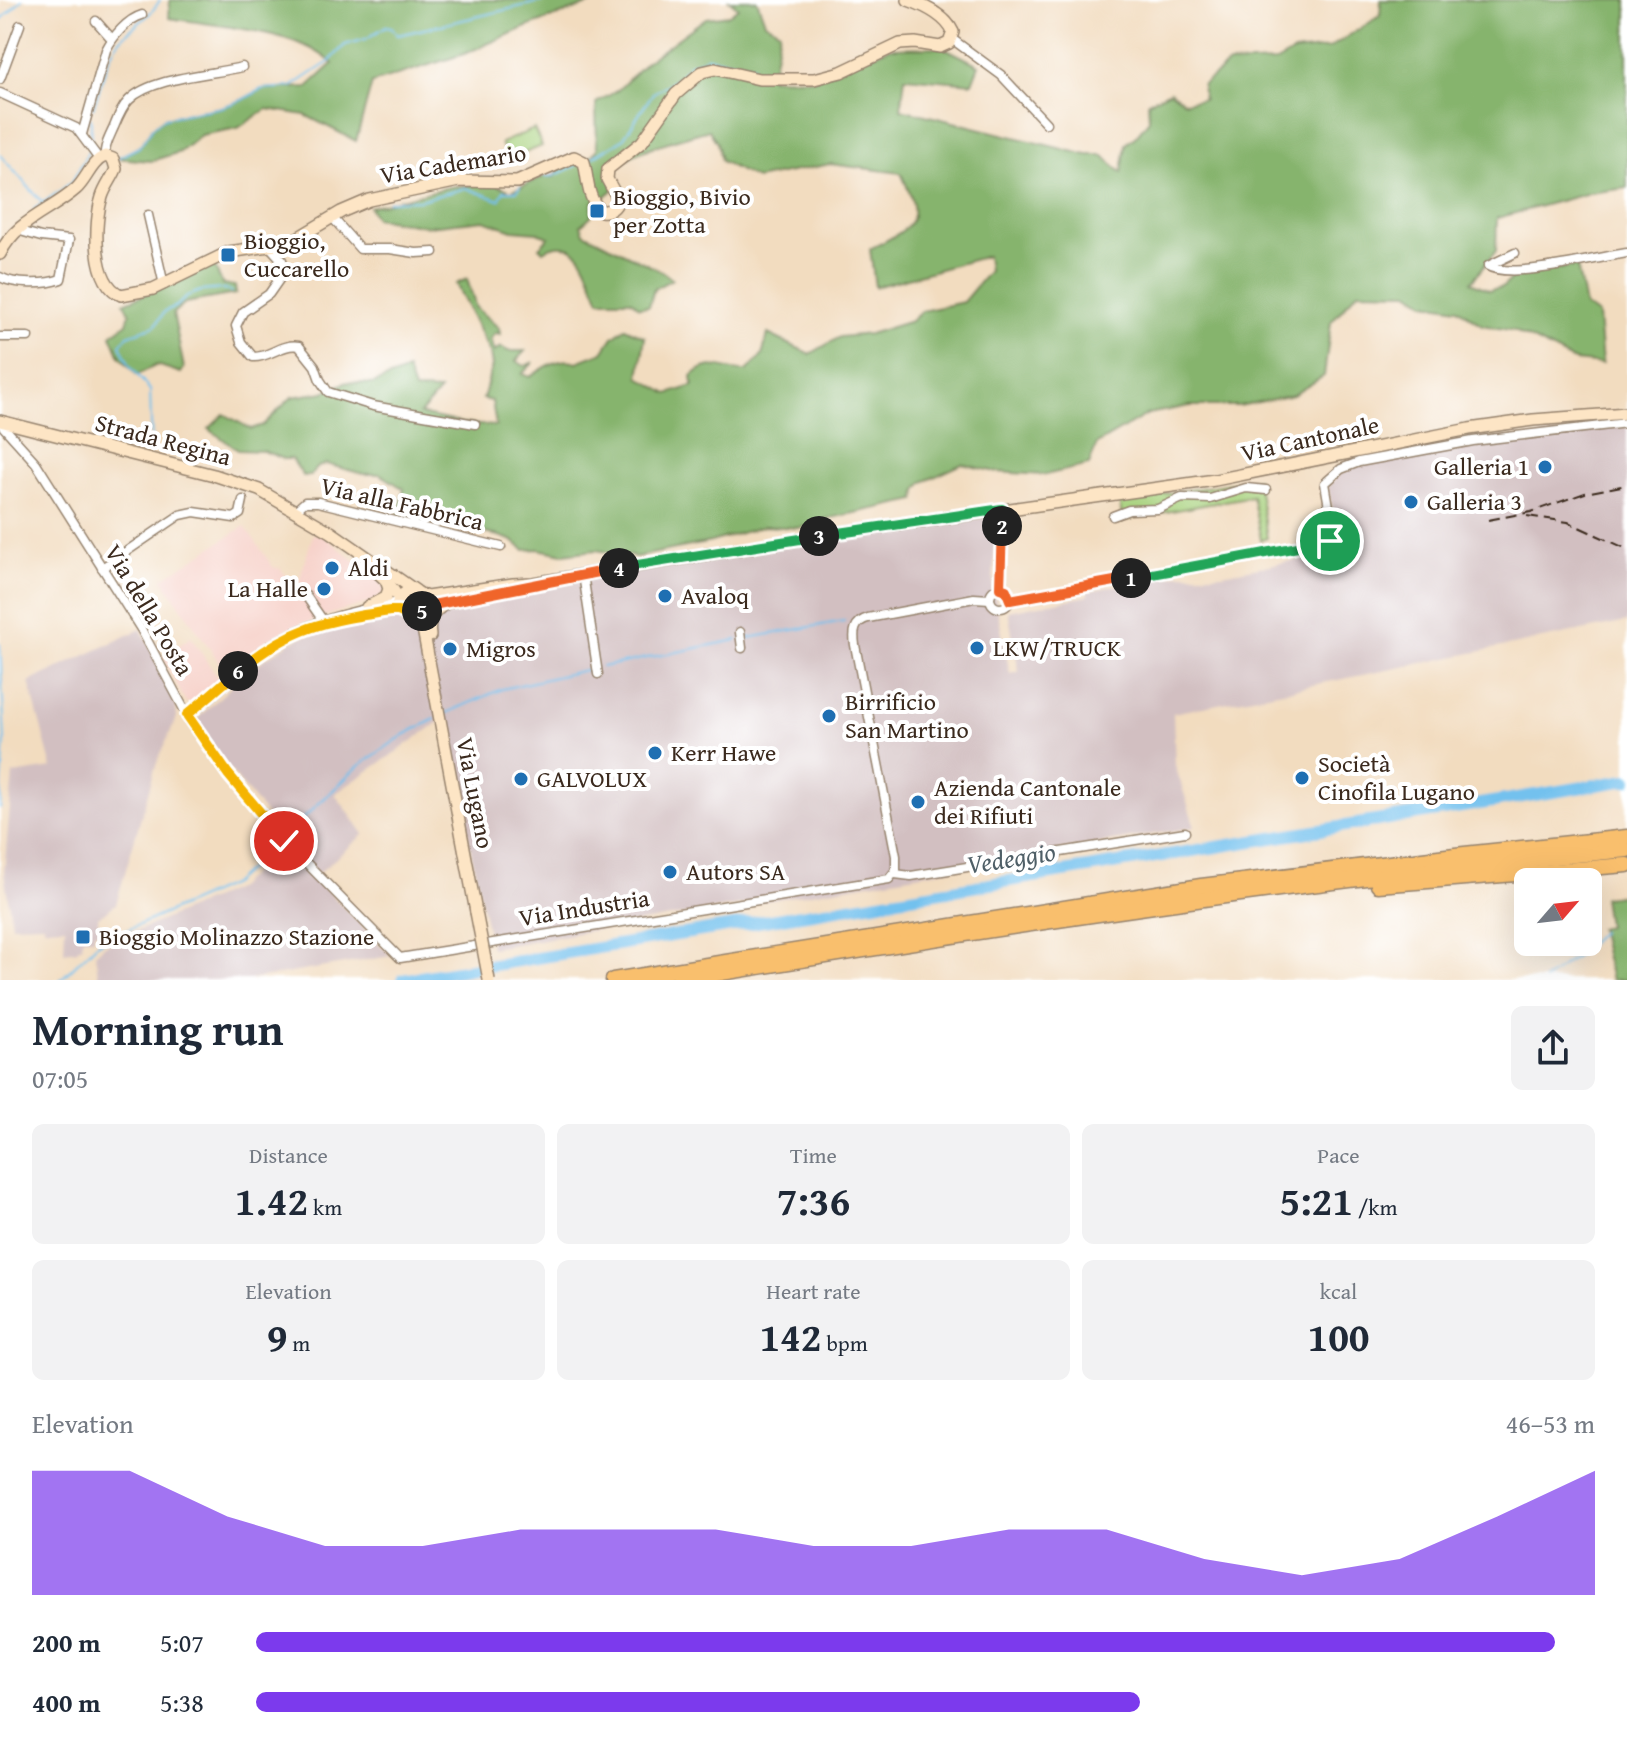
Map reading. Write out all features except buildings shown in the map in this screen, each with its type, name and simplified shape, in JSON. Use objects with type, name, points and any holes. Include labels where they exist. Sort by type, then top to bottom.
[{"type":"highway","points":[[1455,855],[1484,846],[1627,830]]},
{"type":"highway","points":[[613,980],[1073,905],[1455,855],[1627,837]]},
{"type":"highway","points":[[680,980],[1073,916],[1468,865],[1627,850]]},
{"type":"highway","points":[[1234,894],[1627,865]]},
{"type":"main road","points":[[908,0],[948,23],[953,30],[952,39]]},
{"type":"main road","name":"Via Cademario","points":[[96,152],[113,159],[116,166],[103,195],[100,211],[99,261],[104,279],[113,291],[121,295],[141,293],[164,285],[229,252],[271,248],[296,240],[332,217],[369,200],[475,179],[517,182],[577,156],[585,165],[595,206],[601,211],[610,211],[618,199],[607,179],[608,169],[638,146],[676,94],[699,74],[715,69],[759,79],[814,79],[841,72],[894,45],[915,43],[943,47],[952,39]]},
{"type":"main road","points":[[0,254],[17,230],[78,187],[96,152]]},
{"type":"main road","name":"Via Cantonale","points":[[1002,509],[1215,480],[1483,427],[1627,413]]},
{"type":"main road","name":"Strada Regina","points":[[2,424],[242,483],[296,510],[418,592]]},
{"type":"main road","points":[[409,609],[583,574],[1002,509]]},
{"type":"main road","name":"Strada Regina","points":[[308,518],[382,576],[409,609]]},
{"type":"main road","points":[[331,532],[351,541],[424,589],[441,591],[533,583]]},
{"type":"main road","points":[[367,607],[388,594],[388,586],[382,576]]},
{"type":"main road","points":[[438,718],[418,633],[404,593],[418,592],[430,597],[486,588]]},
{"type":"main road","points":[[409,609],[424,600],[418,592]]},
{"type":"main road","points":[[435,692],[430,623],[435,611],[451,601]]},
{"type":"main road","name":"Via Lugano","points":[[409,609],[435,692],[489,980]]},
{"type":"street","points":[[82,134],[112,39],[136,16],[142,15]]},
{"type":"street","points":[[96,21],[112,39]]},
{"type":"street","points":[[0,79],[20,25]]},
{"type":"street","points":[[952,39],[1001,75],[1046,123]]},
{"type":"street","points":[[0,93],[68,124],[82,134],[96,152],[104,149],[120,113],[134,96],[154,85],[242,67]]},
{"type":"street","points":[[148,215],[164,285]]},
{"type":"street","points":[[332,217],[360,249],[434,252]]},
{"type":"street","points":[[0,277],[20,282],[59,280],[69,240],[17,230]]},
{"type":"street","points":[[271,248],[282,260],[285,271],[269,294],[243,312],[236,326],[241,342],[253,357],[263,357],[285,346],[299,346],[315,366],[324,387],[337,396],[389,409],[475,424]]},
{"type":"street","points":[[1515,253],[1488,266],[1497,271],[1540,269],[1627,253]]},
{"type":"street","points":[[0,337],[28,337]]},
{"type":"street","points":[[1010,600],[1328,542],[1334,536],[1326,482],[1341,469],[1359,462],[1473,441],[1627,423]]},
{"type":"street","name":"Via della Posta","points":[[2,424],[36,463],[156,655],[187,715],[284,637],[367,607],[409,609]]},
{"type":"street","points":[[1113,516],[1129,510],[1158,509],[1182,498],[1210,499],[1246,488],[1266,490]]},
{"type":"street","points":[[102,568],[175,517],[194,512],[234,518],[240,514],[243,500]]},
{"type":"street","name":"Via alla Fabbrica","points":[[296,510],[305,502],[318,502],[501,547]]},
{"type":"street","points":[[1000,588],[1002,509]]},
{"type":"street","points":[[583,574],[598,674]]},
{"type":"street","points":[[1000,588],[1006,590],[1010,600],[1007,606],[1001,608],[992,605],[990,599],[994,590],[1000,588]]},
{"type":"street","points":[[306,596],[328,621]]},
{"type":"street","points":[[990,599],[974,598],[868,618],[855,628],[855,645],[896,856],[895,874],[911,876],[1185,832]]},
{"type":"street","name":"Via della Posta","points":[[328,621],[409,609]]},
{"type":"street","name":"Via Industria","points":[[187,715],[228,774],[282,838],[400,958],[885,880],[895,874]]},
{"type":"shaded area","points":[[1627,426],[1627,622],[1173,713],[1175,765],[1195,827],[491,948],[444,719],[335,794],[364,834],[314,877],[391,956],[249,980],[99,980],[95,954],[105,945],[237,888],[287,840],[214,750],[197,721],[250,669],[291,642],[314,632],[391,617],[407,622],[436,617],[448,608],[534,590],[533,583],[621,567],[996,516],[993,587],[1010,674],[1019,672],[1008,611],[1088,596],[1088,591],[1179,574],[1222,574],[1339,552],[1328,486],[1340,474],[1355,467],[1461,446]]},
{"type":"shaded area","points":[[245,526],[273,567],[281,569],[296,591],[313,534],[321,534],[381,581],[385,588],[378,600],[327,615],[284,633],[227,674],[162,579]]},
{"type":"shaded area","points":[[141,629],[175,700],[177,717],[156,765],[116,904],[98,917],[99,932],[94,932],[94,938],[83,938],[82,947],[78,950],[64,952],[65,927],[12,925],[4,872],[13,774],[52,768],[29,682]]},
{"type":"shaded area","points":[[191,637],[219,680],[191,705],[185,701],[162,657]]},
{"type":"green space","points":[[170,0],[602,0],[464,54],[372,83],[356,141],[305,115],[267,109],[238,128],[201,135],[180,152],[151,161],[117,158],[139,147],[153,127],[164,118],[222,107],[262,89],[308,87],[333,64],[300,44],[279,37],[169,18]]},
{"type":"green space","points":[[729,0],[757,0],[765,22],[780,31],[771,78],[814,79],[889,48],[943,47],[979,65],[972,83],[905,77],[901,109],[1087,155],[1103,155],[1122,173],[1126,144],[1149,120],[1148,102],[1170,91],[1184,102],[1204,99],[1202,85],[1229,64],[1276,62],[1294,52],[1329,48],[1380,16],[1381,0],[1627,0],[1627,188],[1589,193],[1497,218],[1496,251],[1471,282],[1489,290],[1503,287],[1516,275],[1577,266],[1585,306],[1598,315],[1602,364],[1574,361],[1515,331],[1482,325],[1458,308],[1426,303],[1409,292],[1358,291],[1331,322],[1324,376],[1293,395],[1239,406],[1190,406],[1148,414],[1097,444],[1089,465],[1045,475],[996,472],[962,464],[923,482],[917,490],[916,500],[826,519],[800,528],[764,526],[711,542],[636,557],[596,550],[563,554],[525,550],[499,536],[398,515],[404,489],[380,474],[363,474],[326,464],[311,475],[303,476],[292,459],[263,451],[238,450],[209,429],[224,414],[251,429],[263,425],[292,397],[324,392],[347,382],[373,384],[407,370],[414,390],[440,391],[420,414],[465,424],[496,426],[492,401],[483,399],[492,366],[490,353],[456,284],[467,279],[476,308],[499,328],[500,334],[495,333],[490,339],[494,352],[501,347],[508,351],[525,351],[516,361],[525,366],[534,362],[522,374],[530,377],[558,361],[577,362],[603,352],[613,337],[625,328],[645,337],[639,377],[668,394],[693,386],[692,376],[706,367],[747,371],[762,356],[768,334],[810,354],[840,337],[869,334],[911,321],[922,311],[963,302],[989,271],[987,256],[875,287],[870,249],[905,228],[913,213],[901,173],[830,164],[756,179],[721,161],[717,143],[709,130],[644,151],[608,169],[614,189],[593,202],[591,216],[581,225],[584,233],[672,279],[654,289],[649,306],[639,307],[631,300],[600,300],[586,267],[574,250],[556,246],[543,251],[539,247],[549,237],[537,232],[513,230],[484,220],[428,226],[375,218],[369,207],[450,187],[493,183],[511,191],[545,176],[554,177],[564,161],[585,162],[597,150],[596,103],[618,90],[646,62],[706,18],[729,15],[738,8]]},
{"type":"green space","points":[[534,129],[542,146],[508,160],[501,143]]},
{"type":"green space","points":[[214,265],[222,284],[235,286],[236,294],[185,303],[173,313],[184,368],[181,373],[157,365],[137,375],[120,356],[111,335],[127,323],[130,313],[124,303]]},
{"type":"green space","points":[[1257,479],[1267,538],[1261,540],[1252,496],[1123,520],[1119,501]]},
{"type":"green space","points":[[1627,895],[1627,980],[1611,980],[1602,941],[1602,927],[1607,926],[1603,897]]},
{"type":"waterway","points":[[0,21],[22,0]]},
{"type":"waterway","points":[[93,108],[114,48],[160,0]]},
{"type":"waterway","points":[[117,158],[139,147],[153,127],[164,118],[222,107],[262,89],[291,87],[329,62],[345,45],[366,39],[386,26],[398,35],[548,0]]},
{"type":"waterway","points":[[588,160],[623,139],[653,93],[677,79],[689,65],[707,57],[753,66]]},
{"type":"waterway","points":[[91,118],[91,144]]},
{"type":"waterway","points":[[34,209],[72,182],[89,150]]},
{"type":"waterway","points":[[0,155],[42,202]]},
{"type":"waterway","points":[[545,176],[553,176],[577,165]]},
{"type":"waterway","points":[[388,201],[420,200],[466,188],[499,200],[504,191],[517,191],[520,186]]},
{"type":"waterway","points":[[152,452],[150,390],[130,366],[120,345],[128,335],[155,326],[165,311],[177,306],[187,296],[201,291],[224,289],[231,292]]},
{"type":"waterway","points":[[743,639],[844,621]]},
{"type":"waterway","points":[[602,667],[737,640]]},
{"type":"waterway","points":[[0,644],[5,741],[0,808]]},
{"type":"waterway","points":[[444,714],[502,689],[594,668]]},
{"type":"waterway","points":[[283,837],[360,765],[404,735],[435,719]]},
{"type":"waterway","name":"Vedeggio","points":[[402,980],[1627,780]]},
{"type":"waterway","points":[[60,980],[98,943],[232,884],[279,842]]},
{"type":"waterway","points":[[1544,980],[1577,956]]},
{"type":"railway","points":[[1488,520],[1531,512],[1585,493],[1627,485]]},
{"type":"railway","points":[[1527,516],[1568,522],[1627,549]]},
{"type":"place","name":"Bioggio, Bivio per Zotta","points":[[597,211]]},
{"type":"place","name":"Bioggio, Cuccarello","points":[[228,255]]},
{"type":"place","name":"Galleria 1","points":[[1545,467]]},
{"type":"place","name":"Galleria 3","points":[[1411,502]]},
{"type":"place","name":"Aldi","points":[[332,568]]},
{"type":"place","name":"La Halle","points":[[324,589]]},
{"type":"place","name":"Avaloq","points":[[665,596]]},
{"type":"place","name":"LKW/TRUCK","points":[[977,648]]},
{"type":"place","name":"Migros","points":[[450,649]]},
{"type":"place","name":"Birrificio San Martino","points":[[829,716]]},
{"type":"place","name":"Kerr Hawe","points":[[655,753]]},
{"type":"place","name":"Società Cinofila Lugano","points":[[1302,778]]},
{"type":"place","name":"GALVOLUX","points":[[521,779]]},
{"type":"place","name":"Azienda Cantonale dei Rifiuti","points":[[918,802]]},
{"type":"place","name":"Autors SA","points":[[670,872]]},
{"type":"place","name":"Bioggio Molinazzo Stazione","points":[[83,937]]},
{"type":"route","points":[[284,841],[228,774],[187,715],[276,642],[332,620],[394,611],[414,616],[428,606],[533,583],[1002,509],[999,580],[1000,588],[1006,590],[1010,600],[1330,541]]}]
